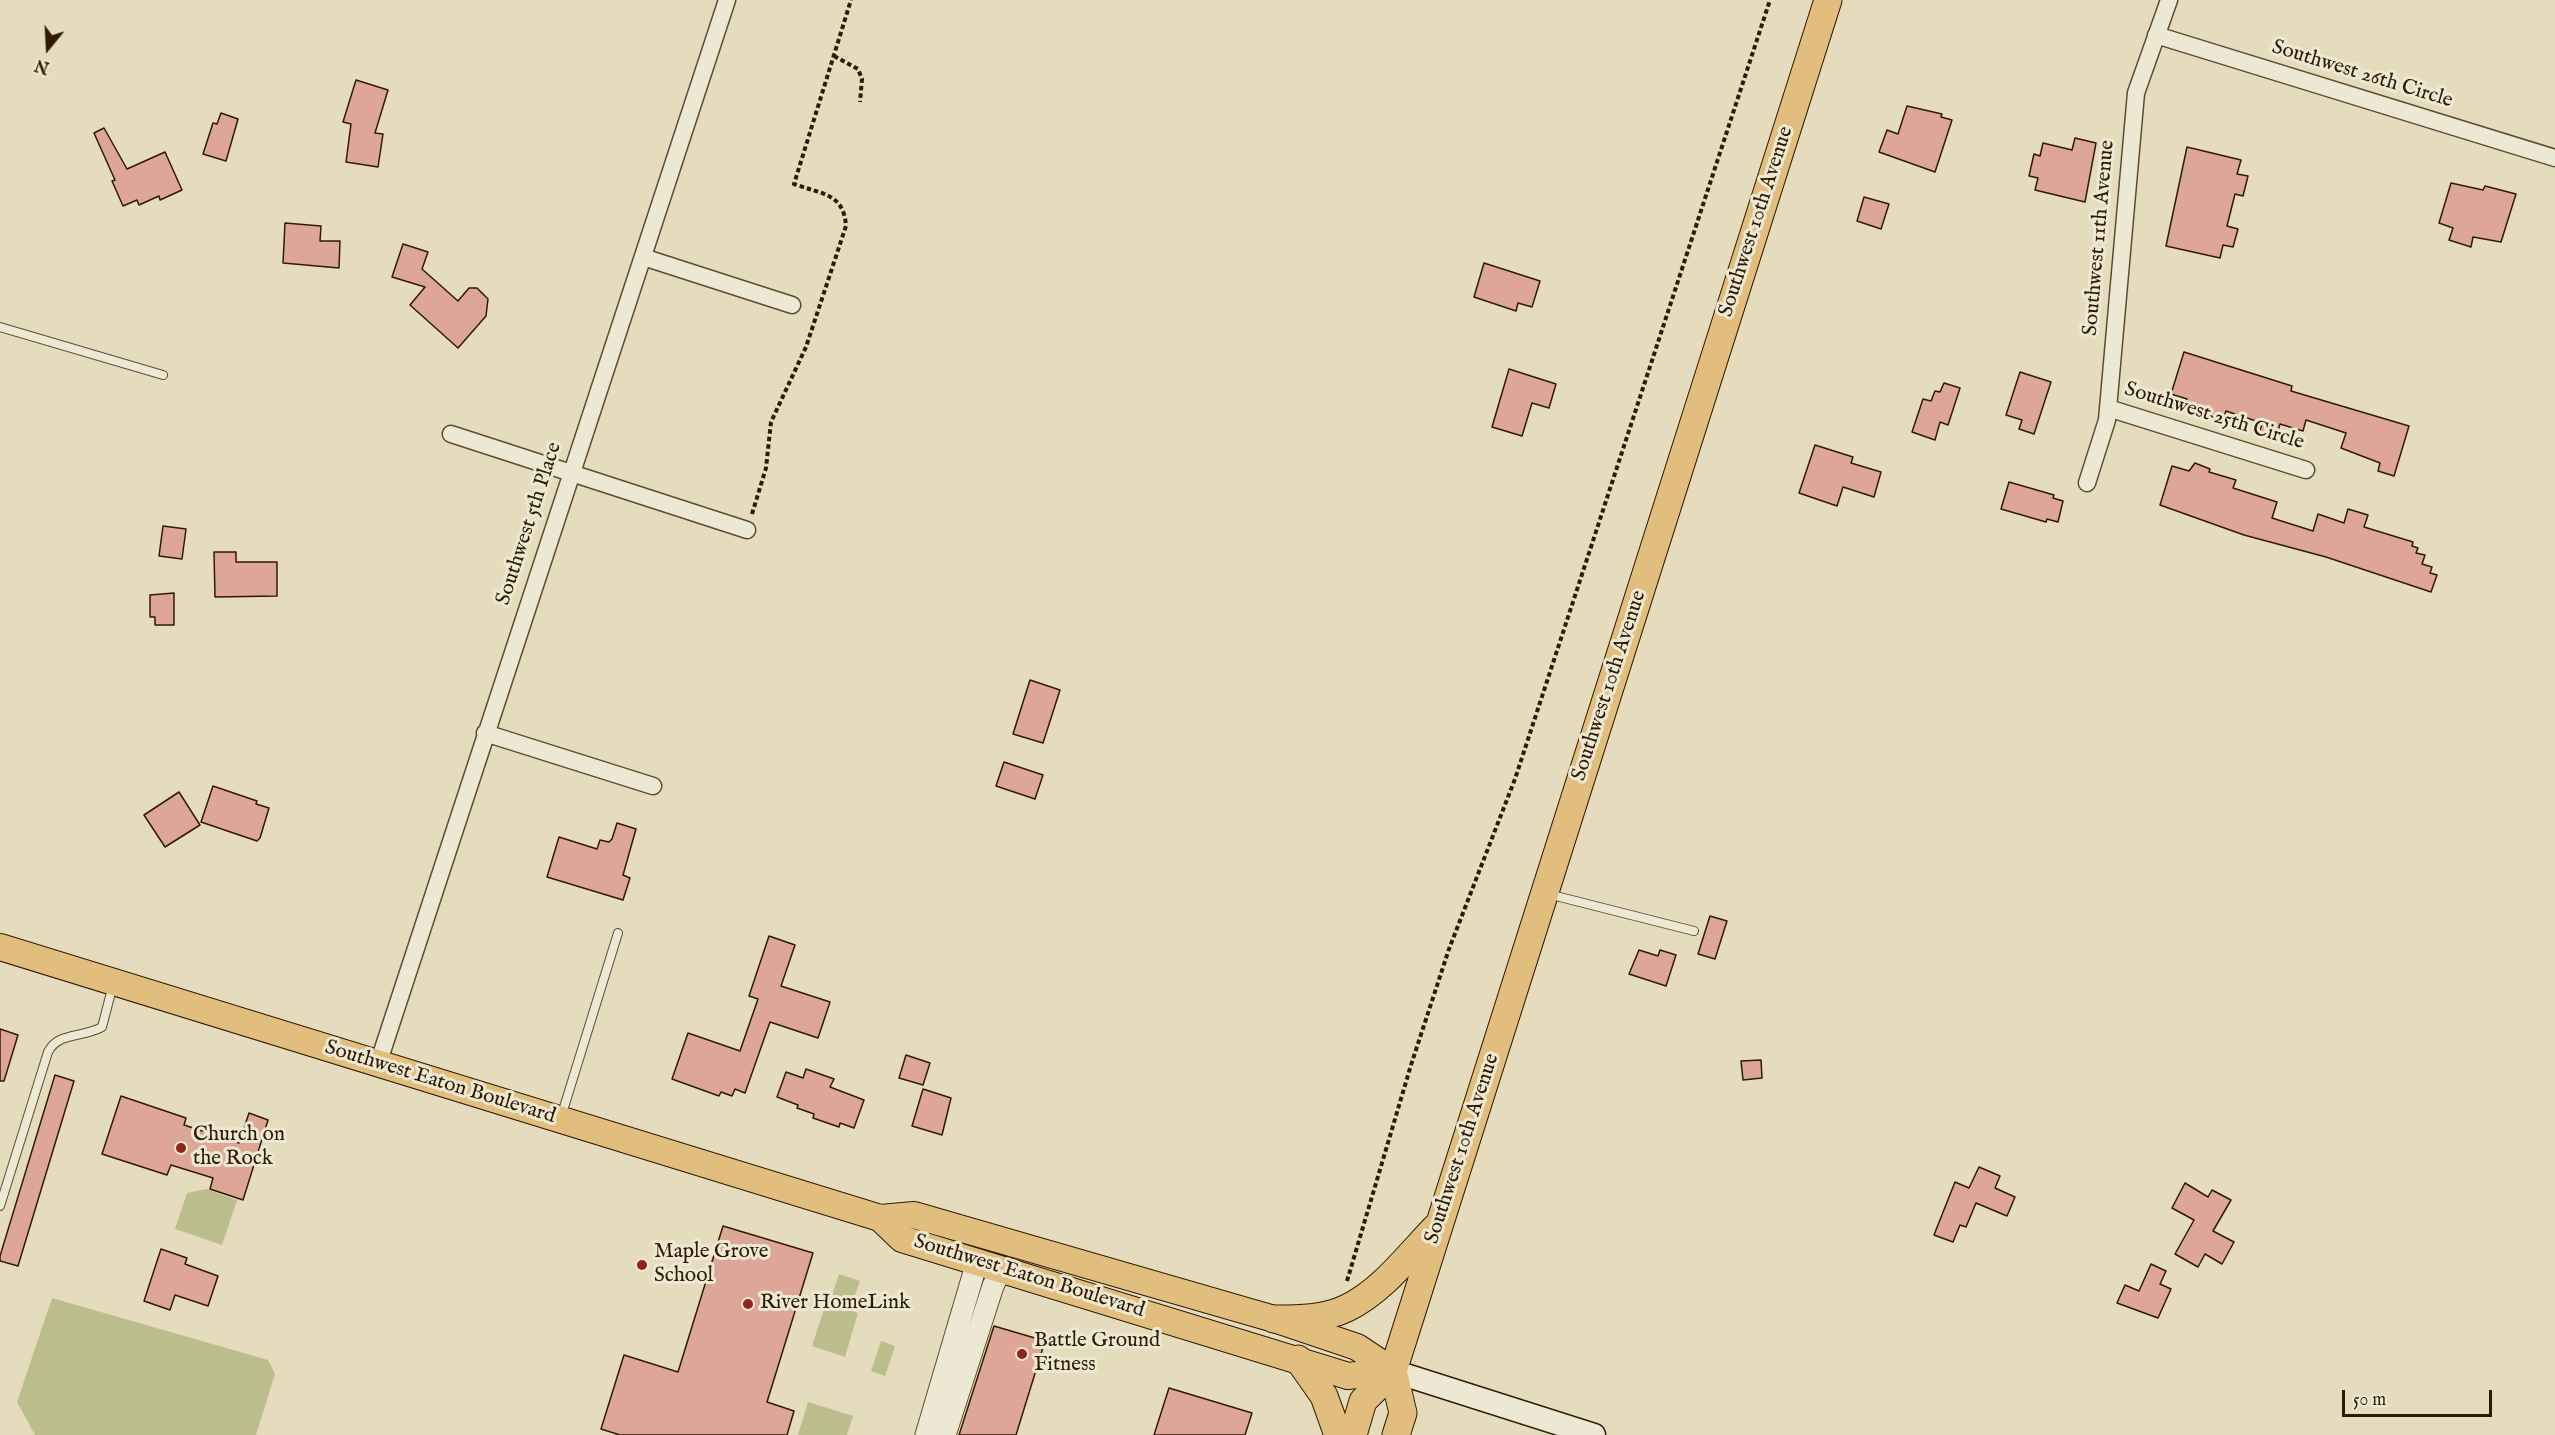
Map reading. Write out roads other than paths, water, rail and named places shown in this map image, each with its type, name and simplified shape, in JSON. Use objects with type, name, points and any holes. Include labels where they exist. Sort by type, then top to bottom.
[{"type":"highway","name":"Southwest 10th Avenue","points":[[1353,1435],[1363,1401],[1393,1371],[1828,0]]},
{"type":"highway","points":[[1274,1319],[1317,1317],[1346,1309],[1380,1285],[1440,1222]]},
{"type":"highway","points":[[1298,1359],[1324,1396],[1338,1435]]},
{"type":"highway","points":[[1393,1371],[1403,1413],[1396,1435]]},
{"type":"main road","name":"Southwest Eaton Boulevard","points":[[0,947],[880,1218],[914,1215],[1274,1319],[1358,1347],[1393,1371],[1594,1435]]},
{"type":"main road","name":"Southwest Eaton Boulevard","points":[[880,1218],[902,1239],[1348,1376],[1393,1371]]},
{"type":"main road","points":[[989,1266],[997,1254],[1042,1267],[1083,1265]]},
{"type":"street","name":"Southwest 5th Place","points":[[378,1064],[727,0]]},
{"type":"street","name":"Southwest 11th Avenue","points":[[2087,483],[2104,430],[2108,408],[2136,93],[2169,0]]},
{"type":"street","name":"Southwest 26th Circle","points":[[2156,35],[2555,158]]},
{"type":"street","points":[[643,257],[792,305]]},
{"type":"street","name":"Southwest 25th Circle","points":[[2108,408],[2306,470]]},
{"type":"street","points":[[451,434],[747,530]]},
{"type":"street","points":[[485,733],[653,786]]},
{"type":"street","points":[[926,1435],[989,1266]]},
{"type":"street","points":[[945,1435],[989,1266]]},
{"type":"lane","points":[[0,327],[163,375]]},
{"type":"lane","points":[[1544,893],[1694,931]]},
{"type":"lane","points":[[560,1120],[618,933]]},
{"type":"lane","points":[[0,1206],[52,1044],[60,1039],[83,1036],[102,1027],[114,982]]},
{"type":"place","name":"Church on the Rock","points":[[181,1148]]},
{"type":"place","name":"Maple Grove School","points":[[642,1265]]},
{"type":"place","name":"River HomeLink","points":[[748,1304]]},
{"type":"place","name":"Battle Ground Fitness","points":[[1022,1354]]}]
